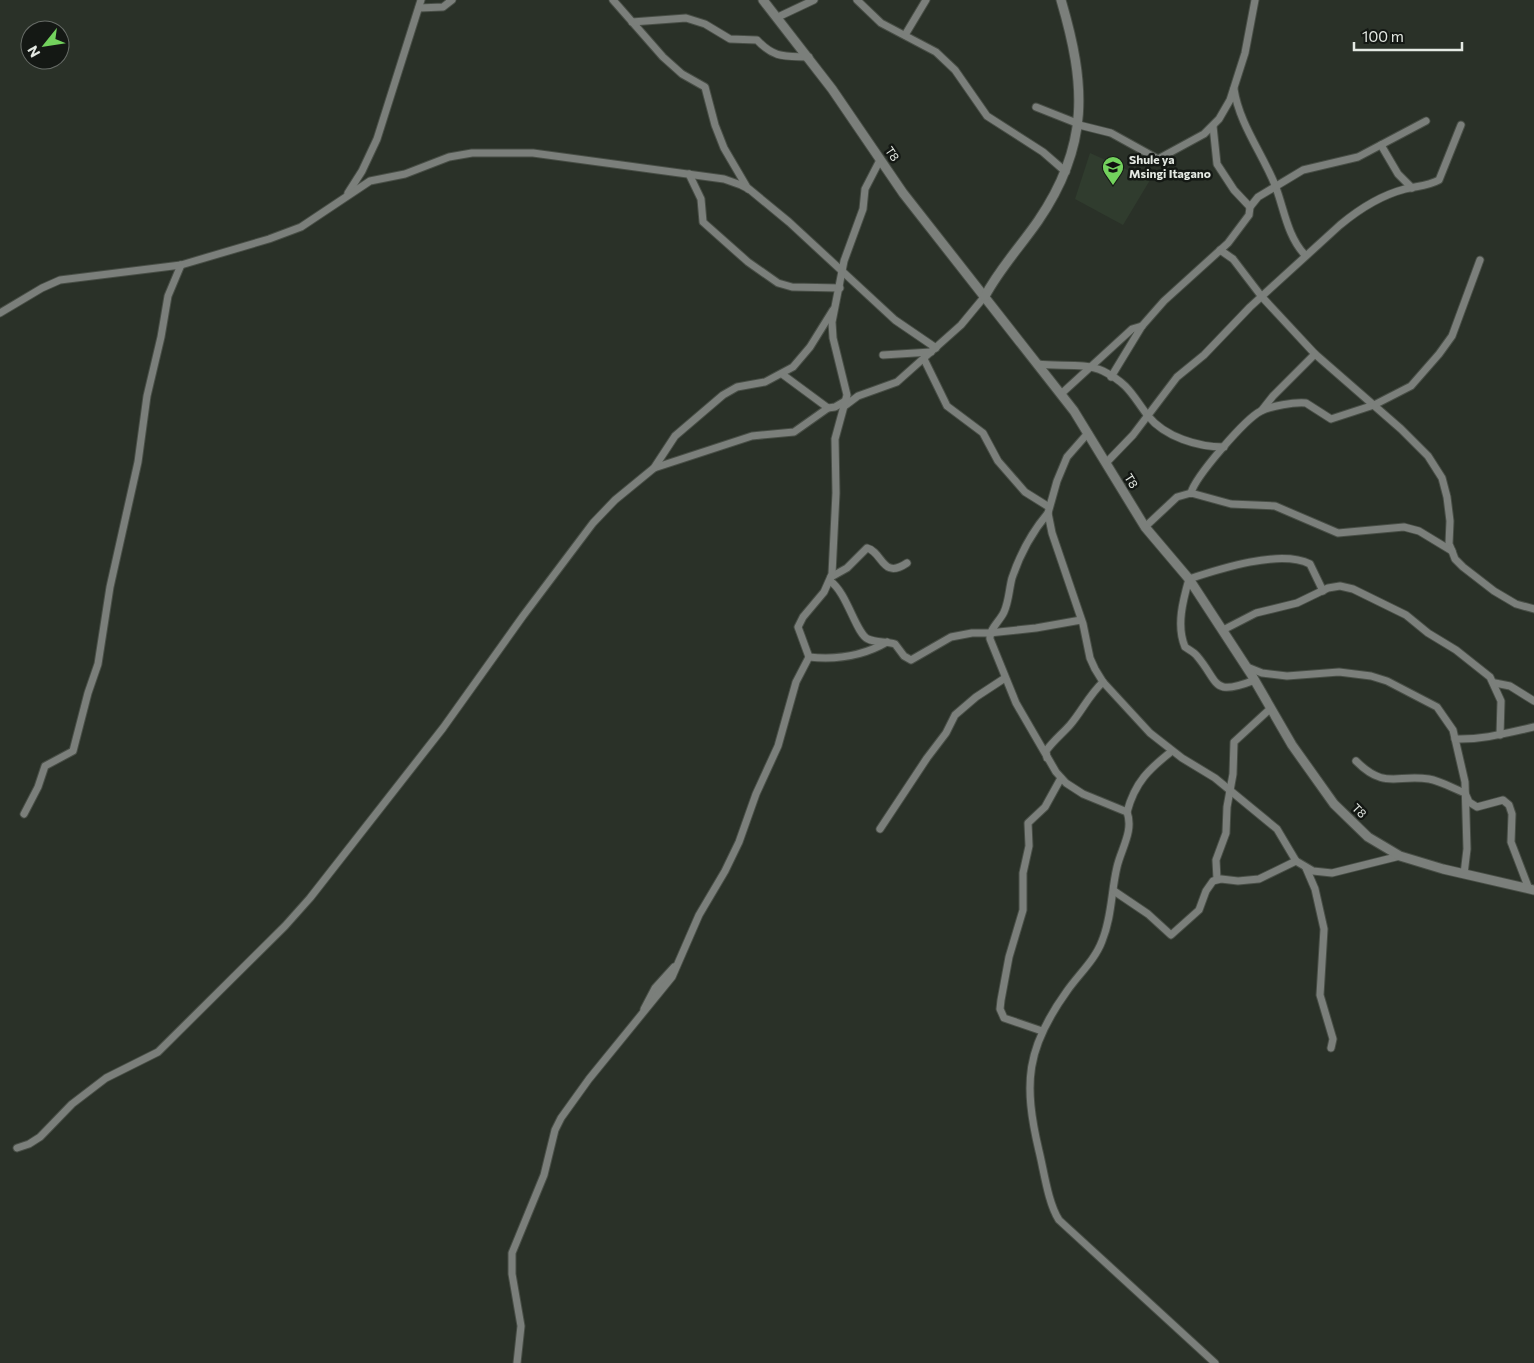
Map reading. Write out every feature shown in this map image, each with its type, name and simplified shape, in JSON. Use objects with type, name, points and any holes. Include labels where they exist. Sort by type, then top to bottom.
[{"type":"street","points":[[343,199],[362,171],[377,139],[421,0]]},
{"type":"street","points":[[419,8],[442,7],[452,0]]},
{"type":"street","points":[[613,0],[672,66],[705,87],[715,125],[724,148],[749,189],[895,320],[934,350]]},
{"type":"street","name":"T8","points":[[763,0],[809,57],[903,193],[1061,394],[1088,433],[1145,527],[1189,579],[1247,667],[1296,751],[1334,804],[1368,837],[1400,856],[1532,890]]},
{"type":"street","points":[[778,17],[814,0]]},
{"type":"street","points":[[857,0],[881,23],[928,48],[948,62],[960,76],[987,116],[1043,152],[1066,172]]},
{"type":"street","points":[[904,35],[926,0]]},
{"type":"street","points":[[654,468],[752,436],[794,432],[831,408],[897,382],[971,315],[1002,267],[1046,209],[1066,172],[1075,144],[1079,124],[1076,62],[1061,0]]},
{"type":"street","points":[[1036,107],[1079,124],[1111,133],[1158,159],[1181,144],[1198,138],[1213,126],[1230,100],[1245,53],[1256,0]]},
{"type":"street","points":[[632,22],[660,18],[686,18],[705,24],[730,39],[758,40],[768,51],[778,56],[809,57]]},
{"type":"street","points":[[1234,85],[1241,112],[1275,186],[1285,218],[1298,247],[1305,255]]},
{"type":"street","points":[[1111,377],[1142,326],[1164,301],[1220,250],[1249,215],[1250,207],[1258,197],[1303,170],[1358,158],[1426,121]]},
{"type":"street","points":[[1106,463],[1125,444],[1177,377],[1204,355],[1305,255],[1353,214],[1396,193],[1434,183],[1442,177],[1462,125]]},
{"type":"street","points":[[1213,126],[1217,164],[1234,190],[1250,207]]},
{"type":"street","points":[[1381,145],[1398,174],[1412,188]]},
{"type":"street","points":[[0,313],[42,288],[60,280],[181,265],[291,232],[376,179],[405,174],[442,159],[472,153],[533,153],[724,179],[749,189]]},
{"type":"street","points":[[809,657],[798,632],[799,623],[820,598],[830,579],[836,494],[835,439],[846,403],[847,391],[832,333],[848,250],[862,214],[865,188],[880,160]]},
{"type":"street","points":[[690,174],[701,199],[703,222],[748,262],[784,285],[840,288]]},
{"type":"street","points":[[1220,250],[1241,268],[1262,297],[1315,354],[1417,443],[1437,468],[1447,497],[1450,521],[1449,544],[1459,563],[1485,585],[1516,604],[1534,608]]},
{"type":"street","points":[[1262,410],[1306,403],[1331,420],[1374,405],[1411,386],[1447,345],[1456,327],[1480,260]]},
{"type":"street","points":[[24,814],[38,787],[45,766],[71,754],[77,740],[81,717],[102,648],[110,586],[132,495],[147,396],[161,337],[168,296],[181,265]]},
{"type":"street","points":[[17,1148],[29,1144],[40,1137],[72,1104],[106,1078],[158,1052],[285,926],[310,898],[443,728],[590,527],[615,500],[654,468],[675,436],[727,393],[737,387],[759,384],[782,374],[802,357],[836,306]]},
{"type":"street","points":[[1061,394],[1132,329],[1142,326]]},
{"type":"street","points":[[883,355],[934,350]]},
{"type":"street","points":[[1191,493],[1197,479],[1224,447],[1315,354]]},
{"type":"street","points":[[924,359],[947,406],[983,433],[998,461],[1025,492],[1048,510],[1052,533],[1081,620],[1090,658],[1103,682],[1140,724],[1172,751],[1231,791],[1277,829],[1296,861],[1306,868],[1321,873],[1332,873],[1400,856]]},
{"type":"street","points":[[1038,364],[1089,367],[1104,372],[1130,388],[1155,423],[1185,440],[1207,447],[1224,447]]},
{"type":"street","points":[[782,374],[831,408],[840,422]]},
{"type":"street","points":[[1088,433],[1079,441],[1067,457],[1048,510],[1023,552],[1012,579],[1004,613],[990,634],[993,649],[1019,710],[1061,778],[1083,794],[1127,812]]},
{"type":"street","points":[[1145,527],[1177,497],[1191,493],[1231,504],[1275,506],[1338,533],[1404,527],[1427,535],[1452,551]]},
{"type":"street","points":[[830,579],[847,568],[867,548],[872,550],[880,561],[891,568],[907,563]]},
{"type":"street","points":[[1255,680],[1234,688],[1219,686],[1211,679],[1196,654],[1184,647],[1181,628],[1182,602],[1189,579],[1234,566],[1276,560],[1298,560],[1310,564],[1324,591]]},
{"type":"street","points":[[830,579],[841,592],[864,637],[873,641],[895,644],[904,656],[911,660],[946,638],[972,633],[990,634],[1081,620]]},
{"type":"street","points":[[1222,630],[1262,611],[1297,603],[1324,591],[1345,586],[1379,600],[1456,650],[1490,677],[1495,683],[1501,701],[1500,735]]},
{"type":"street","points":[[809,657],[844,658],[873,650],[888,642]]},
{"type":"street","points":[[517,1363],[521,1326],[512,1274],[512,1253],[544,1175],[555,1130],[574,1098],[643,1011],[661,993],[678,964],[699,915],[736,849],[756,794],[778,746],[796,682],[809,657]]},
{"type":"street","points":[[1247,667],[1262,673],[1287,676],[1339,672],[1379,678],[1437,707],[1449,722],[1465,782],[1468,849],[1464,874]]},
{"type":"street","points":[[880,829],[946,733],[955,715],[976,697],[1006,678]]},
{"type":"street","points":[[1048,758],[1046,751],[1050,745],[1069,726],[1090,695],[1103,682]]},
{"type":"street","points":[[1495,683],[1510,686],[1534,700]]},
{"type":"street","points":[[1114,891],[1148,914],[1171,935],[1198,910],[1208,888],[1217,879],[1216,860],[1226,833],[1234,742],[1271,708]]},
{"type":"street","points":[[1455,739],[1469,740],[1500,735],[1534,726]]},
{"type":"street","points":[[1172,751],[1155,763],[1144,776],[1130,799],[1127,812],[1128,832],[1117,867],[1114,891],[1102,943],[1066,992],[1042,1031],[1032,1063],[1028,1091],[1032,1123],[1055,1214],[1067,1229],[1215,1363]]},
{"type":"street","points":[[1356,761],[1371,775],[1381,778],[1427,778],[1465,793],[1470,802],[1477,806],[1482,807],[1499,800],[1509,805],[1512,814],[1511,842],[1532,890]]},
{"type":"street","points":[[1042,1031],[1004,1018],[1000,1009],[1009,957],[1023,910],[1023,873],[1029,846],[1028,823],[1045,807],[1061,778]]},
{"type":"street","points":[[1217,879],[1238,881],[1259,879],[1296,861]]},
{"type":"street","points":[[1306,868],[1314,889],[1324,929],[1320,995],[1333,1039],[1332,1048]]},
{"type":"shaded area","points":[[1090,153],[1150,180],[1123,225],[1075,199]]},
{"type":"place","name":"Shule ya Msingi Itagano","points":[[1113,186]]}]
